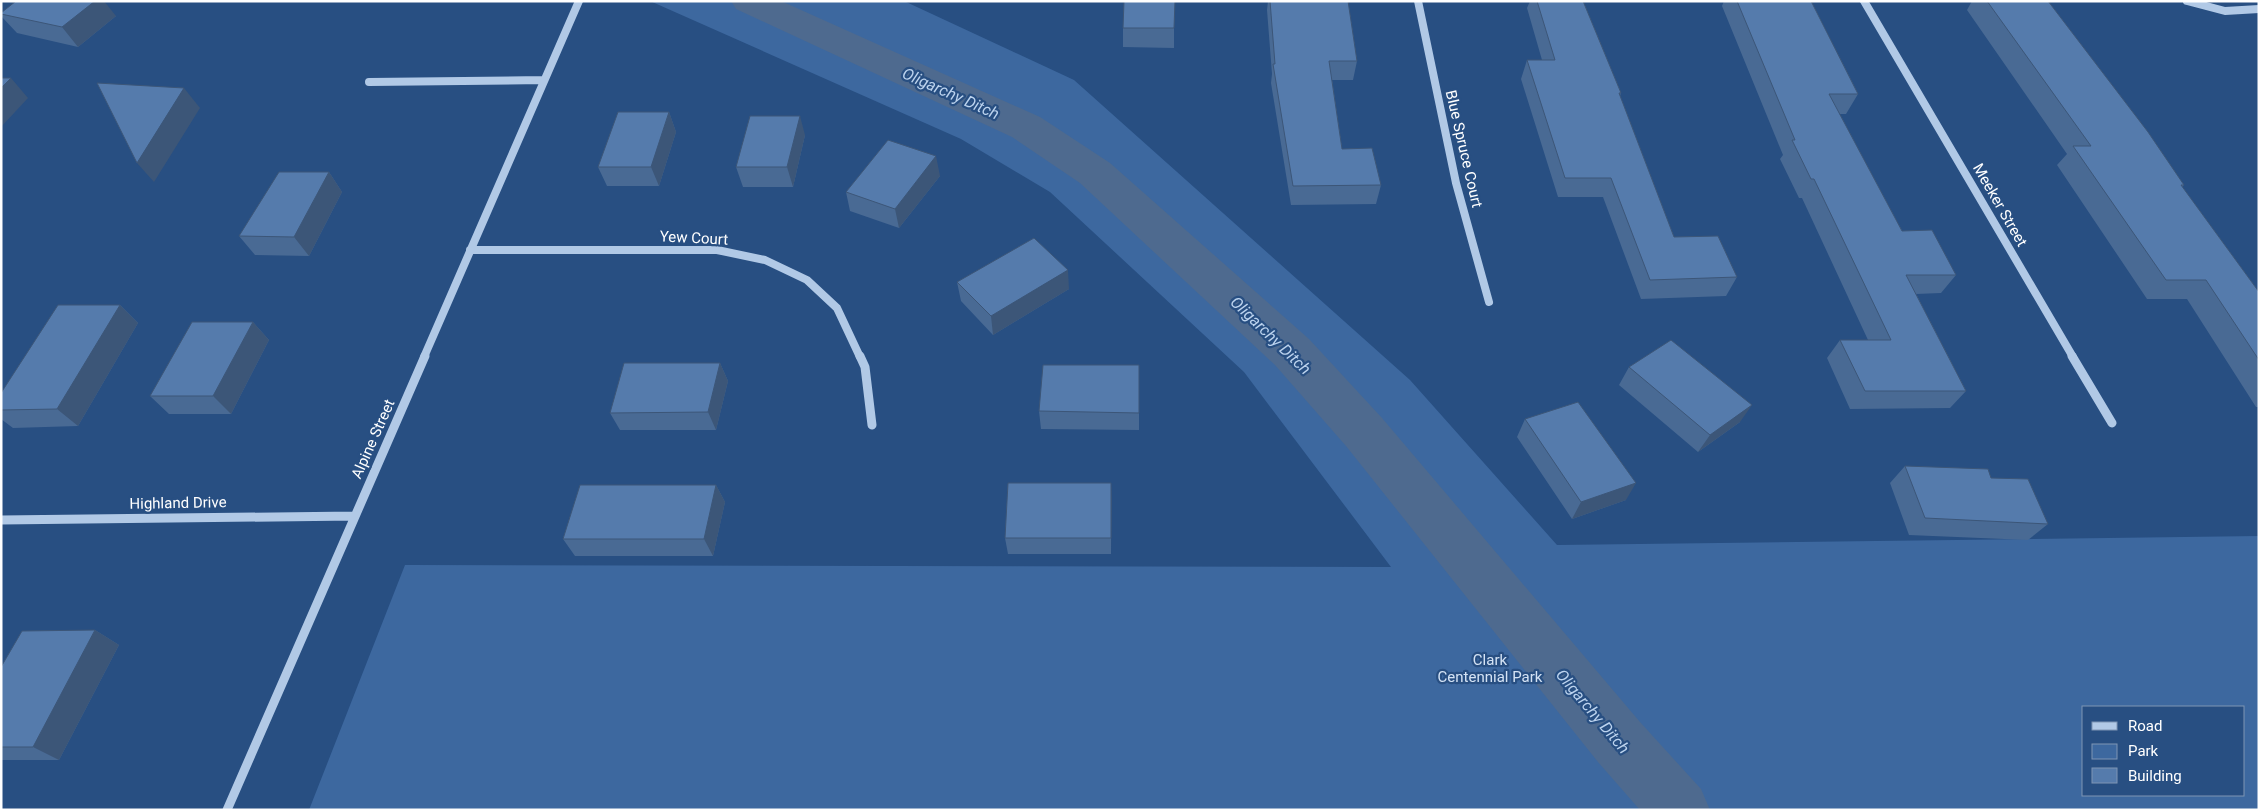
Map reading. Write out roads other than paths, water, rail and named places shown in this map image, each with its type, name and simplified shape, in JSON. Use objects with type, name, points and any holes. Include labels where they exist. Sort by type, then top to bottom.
[{"type":"street","name":"Alpine Street","points":[[227,810],[578,1]]},
{"type":"street","name":"Blue Spruce Court","points":[[1418,1],[1456,183],[1489,302]]},
{"type":"street","name":"Meeker Street","points":[[1864,1],[2112,423]]},
{"type":"street","points":[[2188,1],[2225,12],[2259,9]]},
{"type":"street","points":[[369,82],[544,80]]},
{"type":"street","name":"Yew Court","points":[[470,250],[717,250],[765,260],[807,280],[837,308],[865,367],[872,425]]},
{"type":"street","name":"Highland Drive","points":[[1,520],[354,516]]},
{"type":"waterway","name":"Oligarchy Ditch","points":[[749,1],[1026,127],[1095,173],[1292,352],[1364,432],[1619,742],[1680,810]]},
{"type":"park label","name":"Clark Centennial Park","points":[[1490,668]]}]
